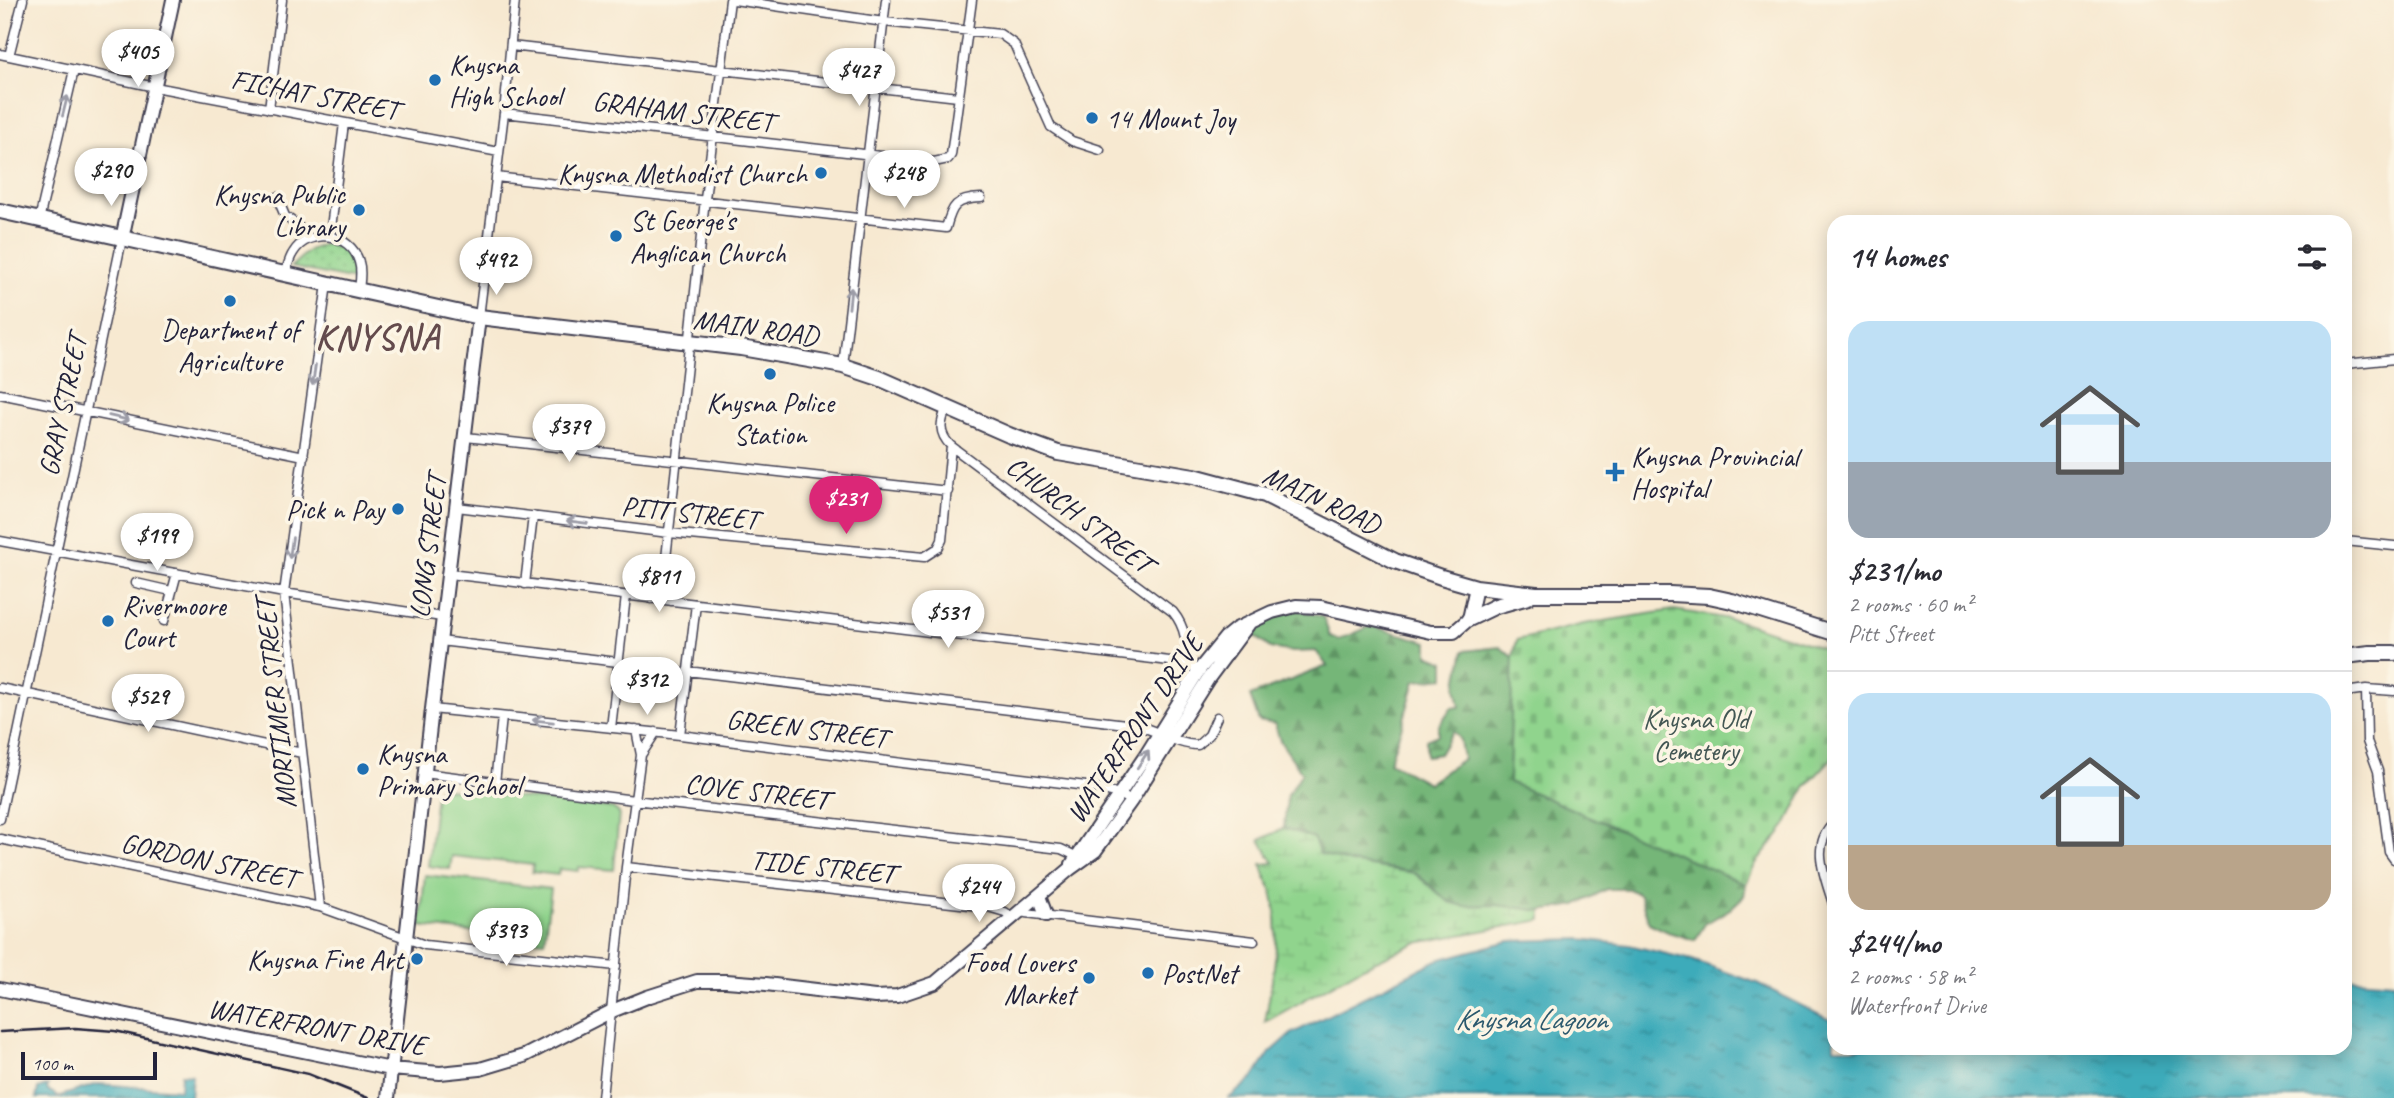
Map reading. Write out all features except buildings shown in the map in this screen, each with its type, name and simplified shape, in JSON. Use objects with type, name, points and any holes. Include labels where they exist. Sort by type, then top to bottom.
[{"type":"highway","name":"MAIN ROAD","points":[[0,211],[479,317],[816,359],[879,378],[1009,435],[1058,453],[1194,476],[1265,495],[1395,561],[1441,578],[1476,587],[1536,594]]},
{"type":"highway","points":[[1469,619],[1496,606],[1536,594],[1670,594],[1709,596],[1827,631]]},
{"type":"highway","points":[[2352,655],[2394,653]]},
{"type":"street","points":[[4,55],[23,0]]},
{"type":"street","name":"GRAY STREET","points":[[0,819],[3,789],[57,551],[173,0]]},
{"type":"street","points":[[269,109],[282,0]]},
{"type":"street","name":"LONG STREET","points":[[388,1098],[515,0]]},
{"type":"street","points":[[671,601],[664,577],[705,199],[732,0],[884,22],[1000,34],[1014,44],[1055,132],[1100,150]]},
{"type":"street","points":[[843,366],[887,0]]},
{"type":"street","points":[[511,46],[958,97],[972,0]]},
{"type":"street","name":"FICHAT STREET","points":[[4,55],[155,87],[499,152]]},
{"type":"street","points":[[39,220],[74,70]]},
{"type":"street","name":"GRAHAM STREET","points":[[504,113],[940,162],[951,155],[958,97]]},
{"type":"street","points":[[330,236],[344,123]]},
{"type":"street","points":[[496,177],[705,199],[946,229],[950,214],[958,202],[981,198]]},
{"type":"street","points":[[277,197],[285,216],[297,225],[308,239]]},
{"type":"street","points":[[285,274],[298,246],[308,239],[330,236],[340,239],[355,253],[360,272],[359,290]]},
{"type":"street","name":"MORTIMER STREET","points":[[320,906],[284,593],[327,284]]},
{"type":"street","points":[[2352,362],[2394,359]]},
{"type":"street","points":[[0,394],[304,456]]},
{"type":"street","points":[[947,407],[940,427],[945,440],[951,446]]},
{"type":"street","points":[[466,437],[948,491]]},
{"type":"street","name":"PITT STREET","points":[[457,507],[669,533],[924,557],[938,548],[942,540],[951,446]]},
{"type":"street","name":"CHURCH STREET","points":[[951,446],[1173,612],[1184,631],[1187,644],[1186,663]]},
{"type":"street","points":[[525,583],[533,516]]},
{"type":"street","points":[[0,541],[284,593],[442,617]]},
{"type":"street","points":[[2352,542],[2394,546]]},
{"type":"street","points":[[164,621],[177,573]]},
{"type":"street","points":[[449,574],[1186,663],[1203,674]]},
{"type":"street","points":[[651,599],[664,577]]},
{"type":"street","points":[[136,583],[171,591]]},
{"type":"street","points":[[1469,619],[1476,587]]},
{"type":"street","points":[[611,727],[626,596]]},
{"type":"street","points":[[680,735],[696,604]]},
{"type":"street","name":"WATERFRONT DRIVE","points":[[0,989],[391,1069],[440,1073],[480,1069],[523,1056],[612,1011],[697,981],[726,981],[875,997],[897,996],[935,983],[1070,869],[1126,798],[1225,638],[1236,629],[1272,612],[1296,606],[1321,607],[1445,634],[1454,632],[1469,619]]},
{"type":"street","points":[[440,641],[618,662]]},
{"type":"street","points":[[687,671],[1134,725],[1166,735],[1186,745],[1198,746],[1209,735],[1217,717]]},
{"type":"street","points":[[0,688],[302,753]]},
{"type":"street","points":[[2366,690],[2367,741],[2378,771],[2389,852],[2394,859]]},
{"type":"street","points":[[2352,691],[2394,691]]},
{"type":"street","name":"GREEN STREET","points":[[432,709],[656,732],[1086,786],[1126,798]]},
{"type":"street","points":[[495,783],[502,717]]},
{"type":"street","points":[[603,1098],[626,867],[641,755],[636,730]]},
{"type":"street","points":[[641,755],[656,732]]},
{"type":"street","name":"COVE STREET","points":[[424,773],[1061,849],[1080,858]]},
{"type":"street","points":[[1827,831],[1820,844],[1827,882]]},
{"type":"street","name":"GORDON STREET","points":[[0,839],[320,906],[425,945],[616,966]]},
{"type":"street","name":"TIDE STREET","points":[[626,867],[988,907],[1015,915],[1046,915],[1254,941]]},
{"type":"street","points":[[1039,896],[1046,915]]},
{"type":"green space","points":[[325,244],[343,251],[352,266],[354,280],[291,267],[309,250]]},
{"type":"green space","points":[[1296,609],[1323,617],[1330,636],[1339,640],[1371,626],[1428,642],[1428,655],[1445,662],[1445,678],[1415,681],[1389,762],[1428,783],[1463,759],[1460,740],[1453,731],[1439,754],[1426,756],[1426,740],[1438,735],[1438,727],[1451,708],[1460,707],[1456,687],[1464,651],[1500,647],[1513,657],[1509,782],[1746,884],[1744,896],[1730,909],[1705,924],[1695,940],[1649,923],[1640,895],[1629,889],[1607,889],[1576,905],[1542,911],[1496,905],[1464,906],[1449,902],[1414,872],[1350,863],[1320,854],[1313,838],[1284,828],[1287,796],[1302,773],[1280,741],[1275,724],[1259,721],[1250,696],[1327,666],[1316,651],[1293,652],[1270,648],[1250,632],[1262,621]]},
{"type":"green space","name":"Knysna Old Cemetery","points":[[1674,610],[1736,620],[1827,650],[1827,763],[1805,787],[1786,825],[1755,865],[1746,884],[1509,782],[1513,657],[1517,640],[1584,624]]},
{"type":"green space","points":[[440,788],[613,808],[619,813],[614,870],[579,867],[578,871],[559,869],[558,875],[532,872],[533,865],[452,856],[450,869],[428,866],[436,793]]},
{"type":"green space","points":[[1284,828],[1313,838],[1320,854],[1350,863],[1414,873],[1449,902],[1464,906],[1496,905],[1542,911],[1542,920],[1416,943],[1363,967],[1265,1022],[1277,927],[1273,895],[1262,864],[1274,863],[1260,840]]},
{"type":"green space","points":[[425,875],[551,889],[544,941],[420,926]]},
{"type":"water","name":"Knysna Lagoon","points":[[1581,939],[1629,945],[1692,960],[1757,983],[1827,1018],[1827,1055],[2352,1055],[2352,979],[2394,982],[2394,1098],[1229,1098],[1253,1078],[1270,1053],[1291,1034],[1437,960],[1509,941]]},
{"type":"water","points":[[181,1074],[192,1075],[190,1098],[36,1098],[38,1089],[48,1085],[47,1090],[57,1097],[98,1084],[180,1090]]},
{"type":"railway","points":[[0,1032],[75,1028],[115,1031],[308,1074],[368,1098]]},
{"type":"place","name":"Knysna High School","points":[[435,80]]},
{"type":"place","name":"14 Mount Joy","points":[[1092,118]]},
{"type":"place","name":"Knysna Methodist Church","points":[[821,173]]},
{"type":"place","name":"Knysna Public Library","points":[[359,210]]},
{"type":"place","name":"St George's Anglican Church","points":[[616,236]]},
{"type":"place","name":"Department of Agriculture","points":[[230,301]]},
{"type":"place","name":"Knysna Police Station","points":[[770,374]]},
{"type":"place","name":"Knysna Provincial Hospital","points":[[1615,472]]},
{"type":"place","name":"Pick n Pay","points":[[398,509]]},
{"type":"place","name":"Rivermoore Court","points":[[108,621]]},
{"type":"place","name":"Knysna Primary School","points":[[363,769]]},
{"type":"place","name":"Knysna Fine Art","points":[[417,959]]},
{"type":"place","name":"PostNet","points":[[1148,973]]},
{"type":"place","name":"Food Lovers Market","points":[[1089,978]]},
{"type":"district","name":"KNYSNA","points":[[378,337]]}]
